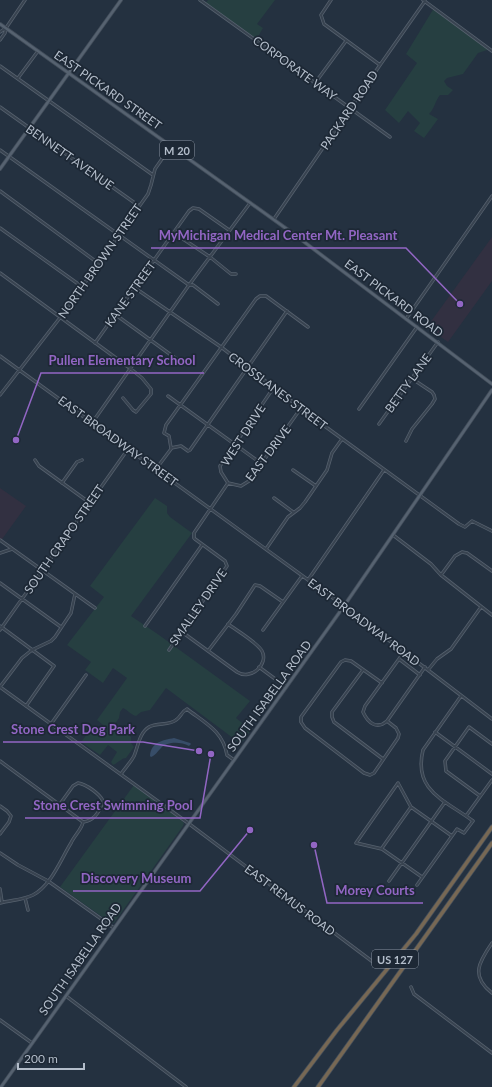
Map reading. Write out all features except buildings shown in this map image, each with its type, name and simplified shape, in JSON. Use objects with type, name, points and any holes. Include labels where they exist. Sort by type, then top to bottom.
[{"type":"highway","name":"US 127","points":[[294,1087],[337,1030],[416,934],[492,827]]},
{"type":"highway","name":"US 127","points":[[318,1087],[492,843]]},
{"type":"main road","points":[[0,168],[121,0]]},
{"type":"main road","name":"EAST PICKARD STREET","points":[[0,24],[284,227]]},
{"type":"main road","name":"EAST PICKARD ROAD","points":[[284,227],[492,384]]},
{"type":"main road","name":"SOUTH ISABELLA ROAD","points":[[1,1087],[344,606],[492,390]]},
{"type":"street","points":[[0,40],[6,28],[25,0]]},
{"type":"street","name":"CORPORATE WAY","points":[[200,0],[390,137]]},
{"type":"street","points":[[331,0],[322,12],[321,19],[324,24],[380,65]]},
{"type":"street","points":[[424,1],[492,51]]},
{"type":"street","name":"PACKARD ROAD","points":[[274,219],[424,1]]},
{"type":"street","points":[[0,32],[6,28]]},
{"type":"street","points":[[315,84],[347,41]]},
{"type":"street","points":[[18,78],[38,51]]},
{"type":"street","points":[[0,66],[153,175]]},
{"type":"street","name":"BENNETT AVENUE","points":[[0,107],[139,206]]},
{"type":"street","name":"NORTH BROWN STREET","points":[[0,395],[60,317],[139,206],[150,189],[153,175],[158,164],[171,146]]},
{"type":"street","points":[[0,150],[154,261],[189,285],[193,285],[218,304]]},
{"type":"street","points":[[0,192],[98,263]]},
{"type":"street","points":[[406,319],[492,196]]},
{"type":"street","points":[[92,423],[189,285],[251,203]]},
{"type":"street","name":"KANE STREET","points":[[95,343],[189,211],[193,208],[199,209],[230,230]]},
{"type":"street","points":[[0,228],[81,286]]},
{"type":"street","points":[[174,233],[210,257],[231,274],[236,274]]},
{"type":"street","points":[[0,274],[131,369],[146,382],[151,389],[151,394],[136,412],[124,398]]},
{"type":"street","name":"CROSSLANES STREET","points":[[134,288],[221,347],[342,439],[463,526],[465,527],[472,521],[492,531]]},
{"type":"street","points":[[171,448],[168,436],[164,433],[164,428],[256,299],[260,296],[270,298],[308,327]]},
{"type":"street","points":[[156,469],[171,448],[180,446],[188,451],[190,450],[287,311]]},
{"type":"street","points":[[115,315],[178,360]]},
{"type":"street","points":[[359,409],[417,327]]},
{"type":"street","name":"BETTY LANE","points":[[379,424],[438,342]]},
{"type":"street","name":"EAST BROADWAY STREET","points":[[0,356],[235,527]]},
{"type":"street","points":[[406,442],[412,429],[435,399],[432,392],[411,378]]},
{"type":"street","name":"WEST DRIVE","points":[[228,483],[221,472],[220,466],[274,387]]},
{"type":"street","points":[[168,396],[262,464]]},
{"type":"street","name":"EAST DRIVE","points":[[228,483],[238,486],[245,485],[250,481],[301,408]]},
{"type":"street","points":[[266,549],[285,520],[303,505],[329,467],[332,454],[342,439]]},
{"type":"street","name":"SOUTH CRAPO STREET","points":[[1,628],[128,449]]},
{"type":"street","points":[[35,460],[39,466],[90,503]]},
{"type":"street","points":[[62,483],[77,462],[82,460]]},
{"type":"street","points":[[293,470],[316,486]]},
{"type":"street","points":[[308,580],[384,470]]},
{"type":"street","points":[[145,626],[202,544],[194,538],[194,533],[228,483]]},
{"type":"street","points":[[274,498],[294,512]]},
{"type":"street","name":"EAST BROADWAY ROAD","points":[[235,527],[344,606],[492,719]]},
{"type":"street","points":[[393,535],[431,564],[441,575],[492,615]]},
{"type":"street","points":[[0,540],[96,608]]},
{"type":"street","name":"SMALLEY DRIVE","points":[[169,650],[226,569],[227,565],[225,561],[202,544]]},
{"type":"street","points":[[0,553],[13,549]]},
{"type":"street","points":[[441,575],[455,556],[462,552],[467,553],[492,571]]},
{"type":"street","points":[[263,630],[302,576]]},
{"type":"street","points":[[0,583],[61,626]]},
{"type":"street","points":[[208,651],[236,614],[255,585],[260,586],[283,602]]},
{"type":"street","points":[[0,687],[22,658],[32,650],[50,641],[71,613],[75,594]]},
{"type":"street","points":[[428,670],[437,659],[451,649],[482,607]]},
{"type":"street","points":[[182,632],[237,672],[244,675],[251,675],[259,667],[264,657],[260,648],[228,624]]},
{"type":"street","points":[[1,628],[54,666],[26,706]]},
{"type":"street","points":[[404,652],[365,706],[363,712],[365,718],[378,726],[387,722],[425,667]]},
{"type":"street","points":[[399,659],[420,675]]},
{"type":"street","points":[[382,683],[351,661],[345,660],[341,662],[301,717],[301,722],[305,728],[364,773],[370,775],[374,773],[398,738],[399,734],[396,728],[387,722]]},
{"type":"street","points":[[259,667],[286,687]]},
{"type":"street","points":[[363,670],[332,712],[332,717],[334,722],[383,759]]},
{"type":"street","points":[[51,724],[86,675]]},
{"type":"street","name":"EAST REMUS ROAD","points":[[0,687],[188,823],[373,962]]},
{"type":"street","points":[[417,885],[457,829],[464,834],[473,821],[430,790],[426,785],[420,769],[422,750],[461,696]]},
{"type":"street","points":[[121,774],[134,756],[138,742],[148,728],[153,725],[177,720],[187,709],[217,732],[225,745],[227,755],[234,760]]},
{"type":"street","points":[[480,796],[446,770],[445,761],[469,727],[492,744]]},
{"type":"street","points":[[435,732],[492,774]]},
{"type":"street","points":[[0,761],[83,822]]},
{"type":"street","points":[[466,816],[492,780]]},
{"type":"street","points":[[60,804],[73,786],[78,783],[84,784],[100,796],[103,801],[100,810],[91,820],[83,822]]},
{"type":"street","points":[[422,876],[382,848],[356,843],[398,783],[411,807],[452,836]]},
{"type":"street","points":[[389,881],[445,802]]},
{"type":"street","points":[[0,806],[11,816],[9,822],[0,834]]},
{"type":"street","points":[[382,848],[411,807]]},
{"type":"street","points":[[0,889],[1,903],[25,898],[40,890],[61,862],[83,822]]},
{"type":"street","points":[[0,853],[18,865],[48,881],[114,928]]},
{"type":"street","points":[[25,898],[28,910]]},
{"type":"street","points":[[492,943],[480,961],[478,970],[483,984],[492,993]]},
{"type":"street","points":[[411,987],[414,994],[492,1053]]},
{"type":"street","points":[[65,996],[186,1087]]},
{"type":"street","points":[[0,1020],[32,1043]]},
{"type":"shaded area","points":[[492,237],[492,281],[448,342],[427,327]]},
{"type":"shaded area","points":[[0,488],[26,506],[0,542]]},
{"type":"green space","points":[[208,0],[275,0],[257,24],[263,28],[256,40],[205,4]]},
{"type":"green space","points":[[434,8],[490,49],[478,53],[463,74],[447,78],[444,81],[447,86],[453,90],[448,95],[440,95],[438,97],[429,114],[438,119],[424,138],[414,131],[420,123],[408,111],[399,123],[385,110],[417,63],[406,54]]},
{"type":"green space","points":[[155,498],[167,506],[167,513],[170,517],[192,533],[131,616],[250,701],[236,718],[251,730],[241,744],[166,688],[150,710],[141,712],[136,716],[123,708],[120,712],[119,718],[115,724],[131,737],[131,743],[134,747],[126,758],[113,765],[111,762],[117,752],[108,745],[100,755],[81,742],[91,729],[102,737],[108,729],[97,720],[127,678],[113,668],[103,683],[85,670],[91,662],[67,645],[104,597],[90,586]]},
{"type":"green space","points":[[134,785],[184,823],[114,923],[111,923],[60,887]]},
{"type":"water","points":[[174,738],[191,744],[189,746],[178,743],[167,744],[154,755],[151,757],[150,756],[151,751],[158,742]]},
{"type":"place","name":"MyMichigan Medical Center Mt. Pleasant","points":[[460,304]]},
{"type":"place","name":"Pullen Elementary School","points":[[16,440]]},
{"type":"place","name":"Stone Crest Dog Park","points":[[199,751]]},
{"type":"place","name":"Stone Crest Swimming Pool","points":[[211,754]]},
{"type":"place","name":"Discovery Museum","points":[[250,830]]},
{"type":"place","name":"Morey Courts","points":[[314,845]]}]
